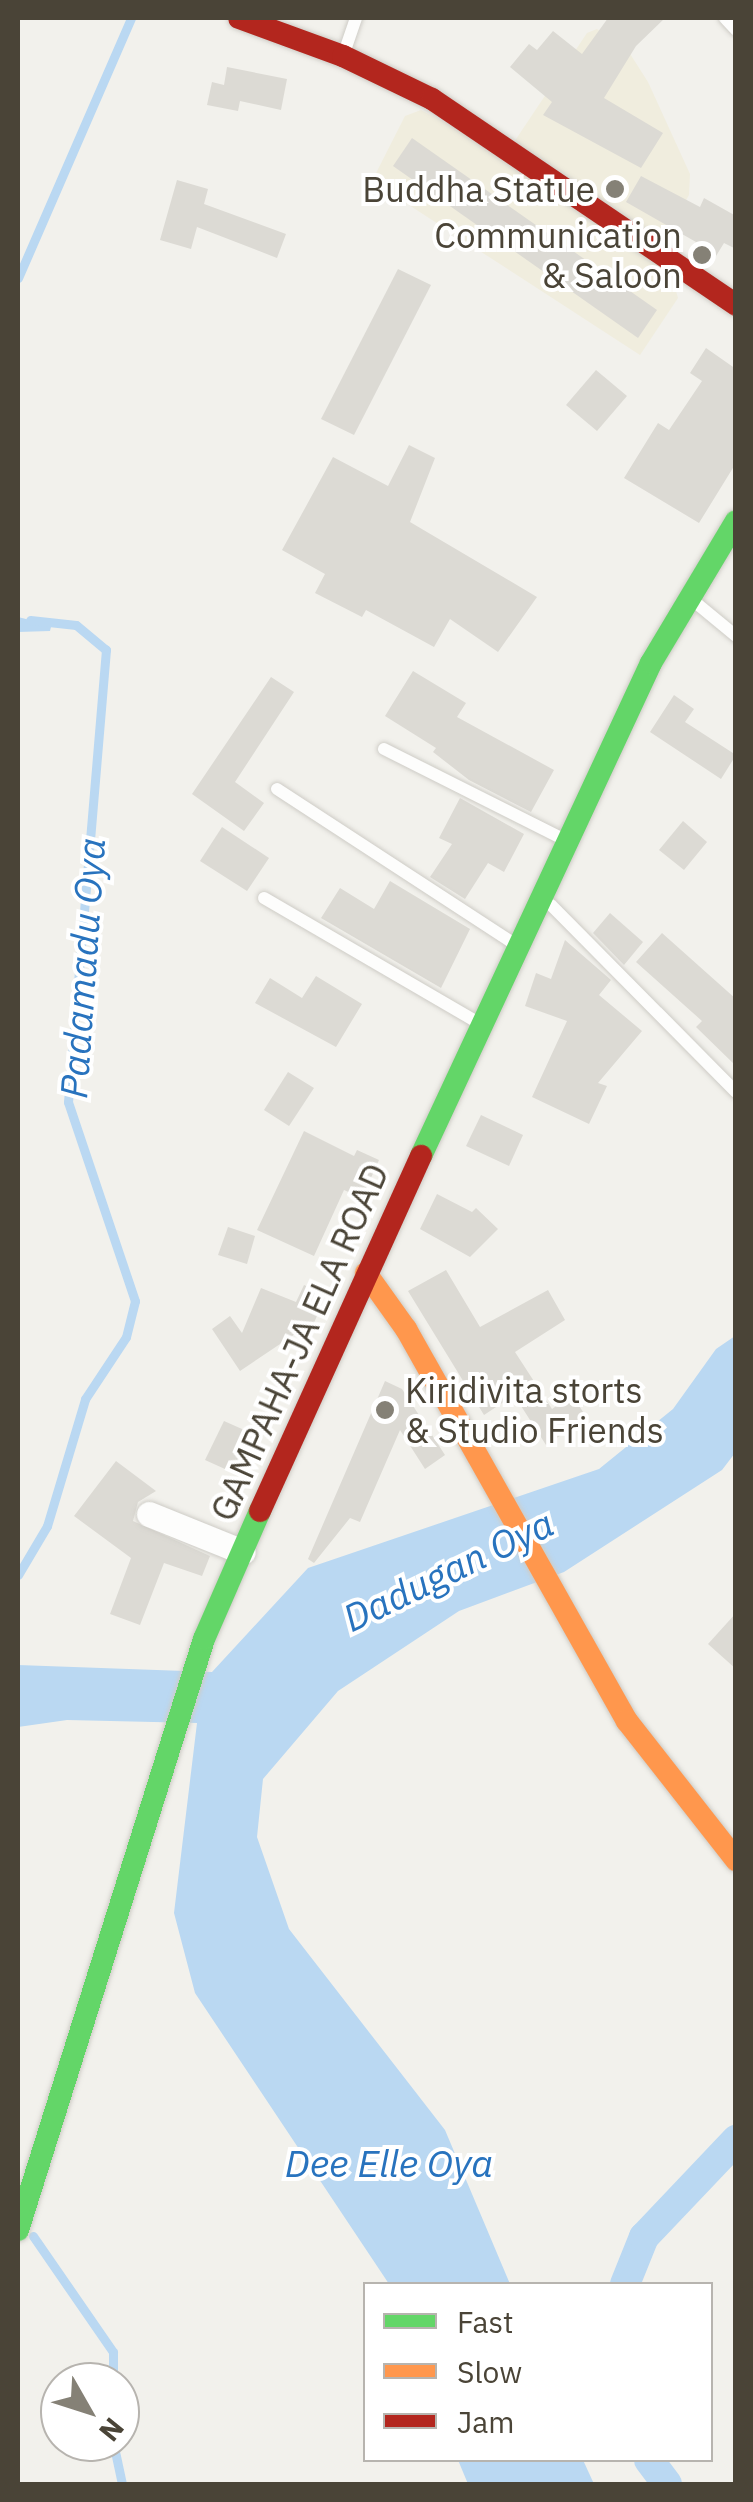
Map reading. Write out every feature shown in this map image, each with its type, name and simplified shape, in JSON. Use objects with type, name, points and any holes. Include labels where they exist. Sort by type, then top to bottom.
[{"type":"main road","points":[[239,18],[343,56],[432,99],[543,168],[736,304]]},
{"type":"main road","name":"GAMPAHA-JA ELA ROAD","points":[[20,2222],[197,1658],[366,1274],[567,841],[686,595],[736,521]]},
{"type":"main road","points":[[366,1274],[406,1329],[627,1721],[736,1860]]},
{"type":"street","points":[[149,1514],[243,1552]]},
{"type":"lane","points":[[343,56],[356,18]]},
{"type":"lane","points":[[726,18],[736,30]]},
{"type":"lane","points":[[686,595],[736,636]]},
{"type":"lane","points":[[384,749],[567,841]]},
{"type":"lane","points":[[278,789],[518,946]]},
{"type":"lane","points":[[541,896],[619,968],[736,1092]]},
{"type":"lane","points":[[264,898],[482,1025]]},
{"type":"shaded area","points":[[597,29],[627,49],[648,82],[690,174],[689,195],[655,256],[670,270],[678,298],[640,355],[372,181],[405,116],[421,110],[506,154],[587,33]]},
{"type":"water","points":[[18,617],[52,623],[50,631],[18,632]]},
{"type":"water","name":"Dee Elle Oya","points":[[735,1336],[735,1453],[722,1470],[564,1572],[459,1611],[338,1691],[263,1779],[257,1837],[289,1929],[445,2130],[509,2282],[388,2282],[195,1993],[174,1913],[197,1723],[67,1720],[18,1727],[18,1665],[212,1672],[308,1568],[599,1469],[673,1409],[716,1349]]},
{"type":"water","points":[[459,2462],[584,2462],[594,2484],[468,2484]]},
{"type":"building","points":[[608,18],[665,18],[636,46],[604,98],[663,133],[641,168],[543,115],[552,102],[510,67],[529,44],[537,50],[553,31],[582,54]]},
{"type":"building","points":[[227,67],[287,79],[281,110],[240,101],[238,111],[207,105],[212,82],[224,85]]},
{"type":"building","points":[[412,138],[657,310],[638,338],[393,166]]},
{"type":"building","points":[[641,176],[700,207],[704,198],[736,216],[736,249],[724,243],[713,261],[693,247],[696,242],[626,202]]},
{"type":"building","points":[[177,180],[208,189],[204,204],[286,234],[277,258],[197,227],[191,249],[160,240]]},
{"type":"building","points":[[398,269],[431,285],[354,435],[321,419]]},
{"type":"building","points":[[706,348],[736,369],[736,463],[699,523],[624,478],[658,423],[669,430],[702,381],[690,373]]},
{"type":"building","points":[[596,370],[627,396],[597,431],[566,405]]},
{"type":"building","points":[[409,445],[435,458],[410,522],[537,597],[498,652],[450,619],[434,647],[366,610],[362,617],[315,593],[325,574],[282,550],[333,457],[388,486]]},
{"type":"building","points":[[413,671],[466,703],[457,717],[554,770],[531,812],[469,780],[433,752],[436,748],[385,716]]},
{"type":"building","points":[[271,677],[294,692],[235,782],[264,803],[244,831],[192,794]]},
{"type":"building","points":[[674,695],[694,709],[685,722],[736,755],[721,779],[650,732]]},
{"type":"building","points":[[460,798],[524,834],[504,872],[488,863],[465,899],[430,877],[452,844],[439,838]]},
{"type":"building","points":[[683,821],[707,842],[684,870],[659,850]]},
{"type":"building","points":[[222,827],[269,858],[247,891],[200,861]]},
{"type":"building","points":[[390,881],[470,929],[441,988],[321,918],[340,888],[374,909]]},
{"type":"building","points":[[610,913],[643,942],[624,965],[593,933]]},
{"type":"building","points":[[662,933],[736,999],[736,1066],[696,1027],[702,1021],[636,962]]},
{"type":"building","points":[[565,940],[611,980],[599,995],[642,1031],[598,1083],[607,1086],[589,1124],[532,1097],[567,1021],[525,1006],[536,973],[551,979]]},
{"type":"building","points":[[316,976],[362,1004],[336,1047],[255,1003],[270,978],[302,998]]},
{"type":"building","points":[[288,1072],[314,1088],[289,1126],[264,1110]]},
{"type":"building","points":[[481,1115],[523,1135],[509,1166],[466,1146]]},
{"type":"building","points":[[304,1131],[354,1156],[357,1150],[379,1160],[362,1198],[344,1190],[314,1256],[257,1230]]},
{"type":"building","points":[[437,1194],[472,1212],[476,1208],[498,1229],[470,1257],[420,1229]]},
{"type":"building","points":[[228,1227],[255,1236],[247,1264],[218,1255]]},
{"type":"building","points":[[446,1270],[480,1327],[548,1290],[565,1320],[515,1352],[552,1409],[572,1395],[587,1418],[546,1445],[514,1395],[484,1415],[408,1291]]},
{"type":"building","points":[[304,1285],[326,1295],[307,1339],[295,1334],[240,1371],[212,1329],[230,1316],[242,1333],[261,1288],[296,1302]]},
{"type":"building","points":[[385,1381],[402,1389],[445,1455],[425,1469],[400,1430],[360,1522],[350,1518],[314,1563],[308,1559]]},
{"type":"building","points":[[224,1421],[260,1437],[245,1478],[205,1460]]},
{"type":"building","points":[[116,1461],[156,1491],[138,1502],[133,1521],[210,1556],[202,1576],[164,1563],[140,1625],[110,1614],[131,1558],[74,1516]]},
{"type":"building","points":[[736,1613],[736,1669],[708,1644]]},
{"type":"waterway","points":[[18,278],[131,18]]},
{"type":"waterway","name":"Padamadu Oya","points":[[18,1575],[47,1526],[85,1399],[126,1337],[135,1301],[68,1102],[106,650],[76,625],[30,620]]},
{"type":"waterway","points":[[626,2282],[644,2237],[736,2140]]},
{"type":"waterway","points":[[33,2236],[113,2352],[113,2362]]},
{"type":"waterway","points":[[117,2462],[122,2484]]},
{"type":"waterway","points":[[650,2462],[667,2484]]},
{"type":"traffic: fast","points":[[421,1156],[651,663],[736,521]]},
{"type":"traffic: fast","points":[[18,2230],[204,1639],[260,1511]]},
{"type":"traffic: slow","points":[[366,1273],[406,1329],[627,1721],[736,1860]]},
{"type":"traffic: jam","points":[[239,18],[343,56],[432,99],[736,305]]},
{"type":"traffic: jam","points":[[260,1511],[421,1156]]},
{"type":"place","name":"Buddha Statue","points":[[615,189]]},
{"type":"place","name":"Communication & Saloon","points":[[702,255]]},
{"type":"place","name":"Kiridivita storts & Studio Friends","points":[[385,1410]]},
{"type":"water label","name":"Dadugan Oya","points":[[448,1570]]}]
